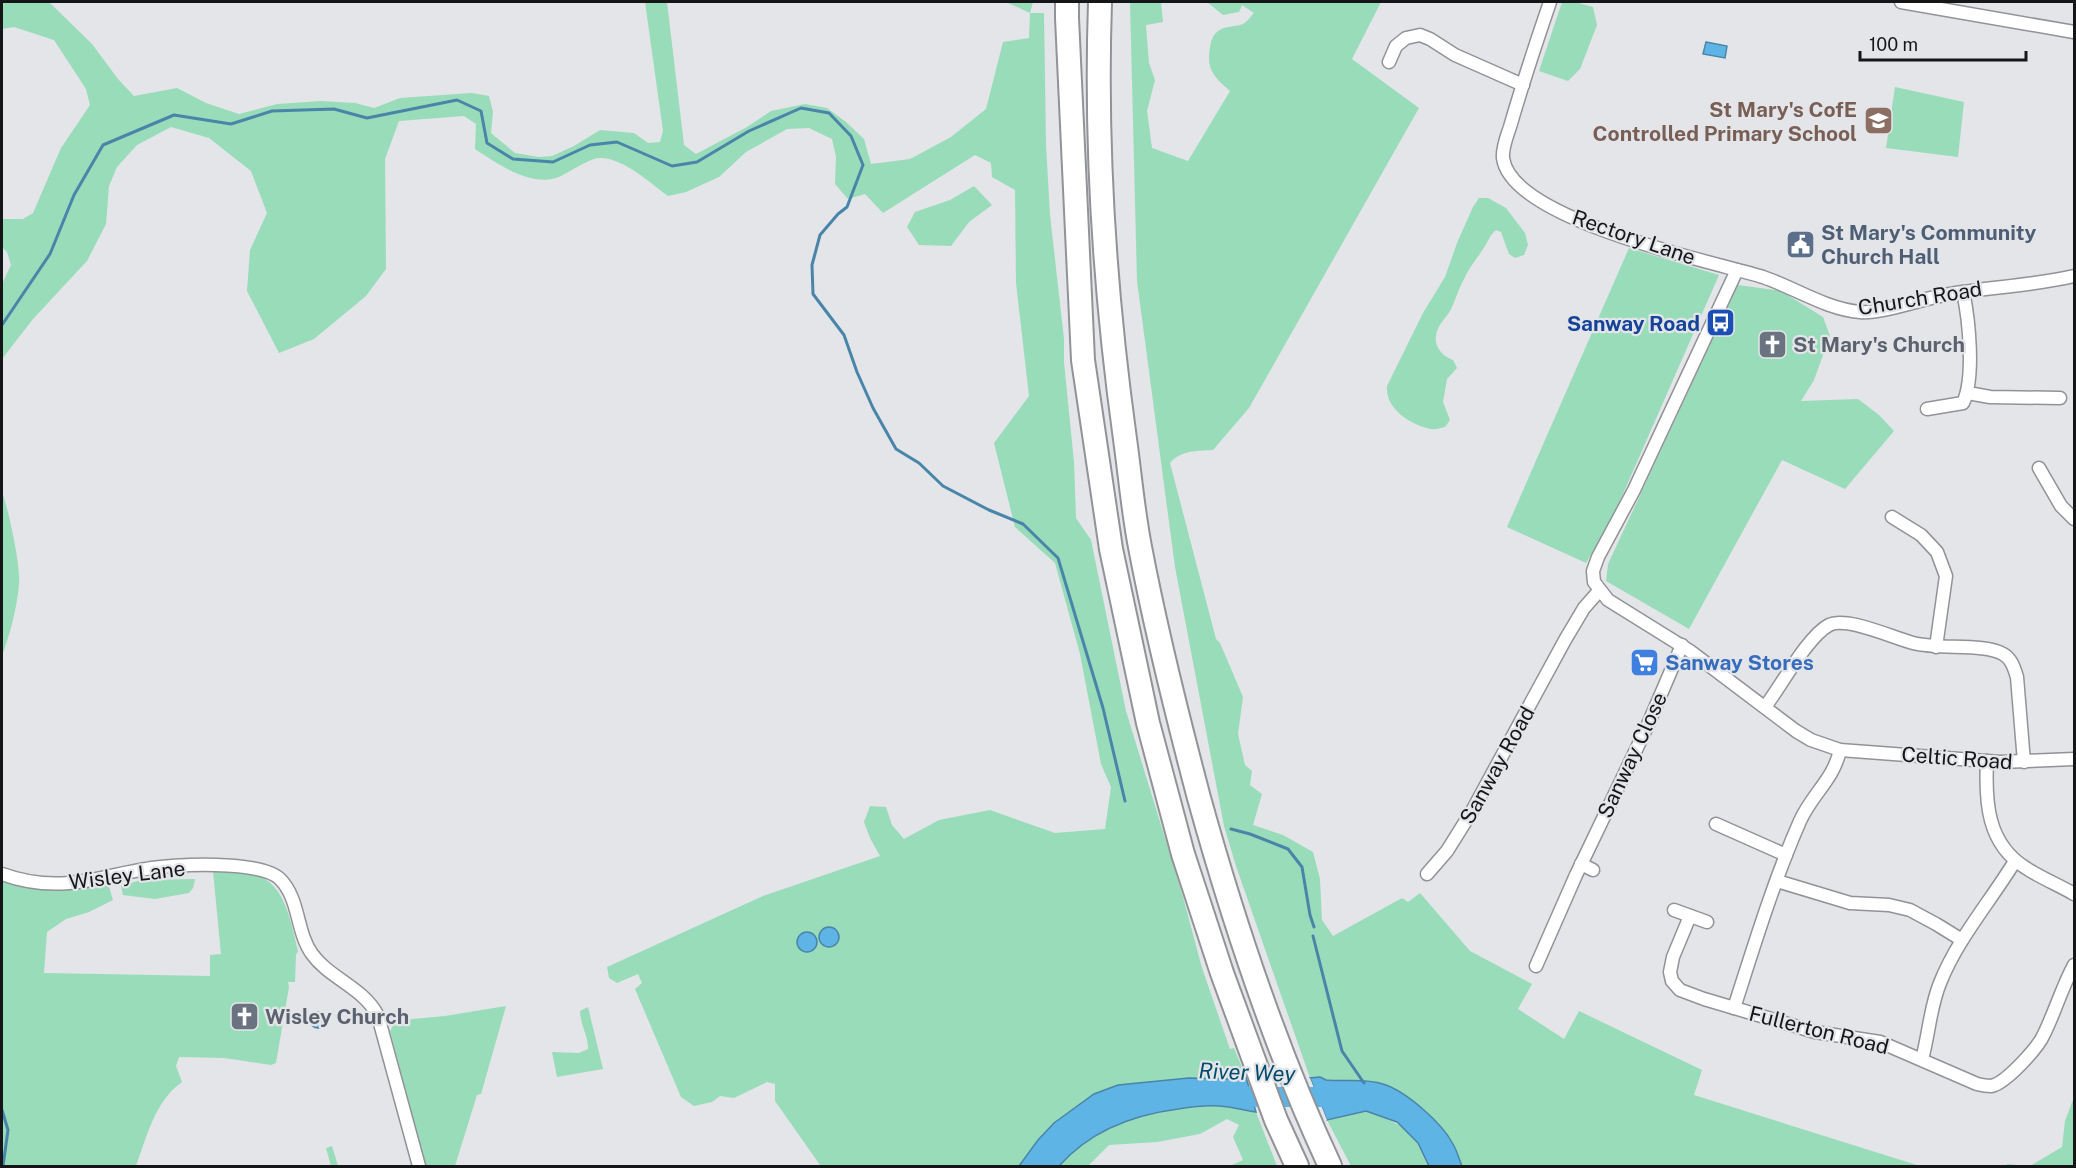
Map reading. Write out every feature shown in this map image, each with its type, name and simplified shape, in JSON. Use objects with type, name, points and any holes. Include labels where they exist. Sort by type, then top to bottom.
[{"type":"highway","points":[[1067,2],[1083,360],[1111,549],[1148,723],[1183,854],[1222,973],[1276,1120],[1298,1167]]},
{"type":"highway","points":[[1100,2],[1098,50],[1102,203],[1114,354],[1139,545],[1176,714],[1217,862],[1248,961],[1308,1120],[1330,1167]]},
{"type":"street","name":"Rectory Lane","points":[[1550,2],[1508,135],[1503,157],[1509,173],[1515,181],[1540,201],[1597,228],[1737,270]]},
{"type":"street","points":[[1901,2],[2074,32]]},
{"type":"street","points":[[1389,62],[1396,46],[1406,38],[1420,35],[1455,55],[1523,85]]},
{"type":"street","points":[[1737,270],[1639,479],[1598,557],[1593,571],[1594,582],[1599,591],[1615,605],[1682,645],[1811,740],[1840,750]]},
{"type":"street","name":"Church Road","points":[[1737,270],[1791,287],[1842,309],[1863,312],[1963,291],[2074,276]]},
{"type":"street","points":[[1927,409],[1964,403],[1968,393],[1969,335],[1963,291]]},
{"type":"street","points":[[1968,393],[1990,397],[2060,398]]},
{"type":"street","points":[[2039,468],[2061,506],[2074,519]]},
{"type":"street","points":[[1892,517],[1921,535],[1938,552],[1946,576],[1936,646]]},
{"type":"street","name":"Sanway Road","points":[[1427,874],[1454,841],[1565,640],[1584,608],[1599,591]]},
{"type":"street","points":[[1765,707],[1804,650],[1820,631],[1832,623],[1856,625],[1916,644],[1981,648],[2005,655],[2013,664],[2017,677],[2024,762]]},
{"type":"street","name":"Sanway Close","points":[[1536,966],[1682,645]]},
{"type":"street","name":"Celtic Road","points":[[1840,750],[1987,761],[2024,762],[2074,759]]},
{"type":"street","name":"Fullerton Road","points":[[1840,750],[1834,770],[1801,818],[1786,855],[1734,1008],[1815,1032],[1880,1042],[1977,1084],[1992,1086],[2002,1081],[2016,1068],[2044,1036],[2063,985],[2074,965]]},
{"type":"street","points":[[1987,761],[1987,794],[1992,824],[2004,850],[2015,861],[2074,894]]},
{"type":"street","points":[[1716,825],[1786,855]]},
{"type":"street","points":[[1922,1059],[1939,986],[1948,963],[2015,861]]},
{"type":"street","points":[[1581,864],[1593,870]]},
{"type":"street","name":"Wisley Lane","points":[[2,874],[30,882],[61,884],[154,867],[258,868],[276,875],[291,895],[309,951],[322,965],[363,995],[378,1016],[419,1167]]},
{"type":"street","points":[[1777,881],[1850,903],[1889,905],[1910,910],[1962,940]]},
{"type":"street","points":[[1674,910],[1707,922]]},
{"type":"street","points":[[1690,916],[1673,957],[1670,972],[1672,981],[1680,990],[1734,1008]]},
{"type":"green space","points":[[2,2],[49,2],[92,44],[134,96],[177,88],[206,103],[239,114],[277,104],[321,101],[355,103],[374,108],[400,98],[471,93],[489,96],[493,112],[491,133],[515,153],[539,157],[552,156],[600,130],[634,133],[648,143],[660,142],[663,131],[645,2],[667,2],[684,145],[696,154],[747,127],[771,111],[805,104],[827,108],[846,122],[864,139],[871,164],[910,159],[951,137],[986,109],[1003,42],[1029,38],[1030,13],[1044,13],[1046,145],[1050,215],[1064,339],[1076,518],[1091,540],[1126,711],[1183,897],[1202,968],[1230,1049],[1234,1048],[1246,1077],[1189,1078],[1118,1085],[1094,1094],[1054,1123],[1019,1166],[818,1166],[820,1165],[775,1101],[775,1084],[767,1082],[734,1098],[720,1096],[712,1102],[694,1106],[681,1097],[635,989],[642,983],[638,974],[617,983],[609,978],[607,967],[763,896],[880,856],[864,822],[870,806],[886,807],[892,825],[904,839],[939,820],[990,810],[1055,833],[1105,829],[1111,787],[1101,764],[1080,654],[1055,563],[1015,527],[994,443],[1029,396],[1016,283],[1015,190],[992,177],[991,163],[975,155],[883,213],[865,194],[848,199],[835,184],[836,157],[832,139],[809,128],[787,129],[746,152],[719,177],[686,192],[668,196],[627,166],[608,159],[595,159],[550,179],[539,179],[516,173],[475,149],[476,124],[464,116],[399,121],[385,159],[386,269],[366,296],[314,339],[279,353],[247,291],[250,250],[267,213],[251,171],[209,138],[171,127],[137,145],[117,167],[109,186],[106,224],[87,261],[33,319],[2,359],[2,284],[11,265],[7,252],[2,247],[2,219],[23,219],[33,213],[61,148],[90,105],[86,89],[54,40],[14,27],[2,29]]},
{"type":"green space","points":[[1006,2],[1033,2],[1030,13]]},
{"type":"green space","points":[[1130,2],[1161,2],[1163,22],[1146,25],[1149,63],[1155,80],[1147,111],[1152,148],[1188,161],[1230,91],[1210,68],[1211,41],[1218,31],[1246,22],[1254,13],[1242,5],[1239,12],[1223,15],[1207,2],[1381,2],[1352,59],[1419,108],[1249,408],[1213,450],[1184,453],[1170,463],[1216,639],[1220,643],[1243,697],[1238,734],[1245,765],[1252,771],[1250,785],[1262,794],[1253,825],[1283,835],[1313,852],[1320,879],[1322,920],[1333,936],[1402,898],[1408,902],[1420,893],[1470,951],[1532,984],[1518,1009],[1564,1039],[1579,1011],[1702,1070],[1694,1095],[1920,1166],[1462,1166],[1453,1145],[1394,1088],[1381,1083],[1310,1078],[1224,826],[1175,567],[1137,281]]},
{"type":"green space","points":[[1562,2],[1575,2],[1593,7],[1597,25],[1580,69],[1568,81],[1539,71]]},
{"type":"green space","points":[[1895,87],[1964,102],[1958,157],[1886,148]]},
{"type":"green space","points":[[974,186],[992,205],[969,222],[951,246],[919,245],[907,227],[915,212],[950,200]]},
{"type":"green space","points":[[1479,198],[1488,198],[1506,208],[1525,233],[1528,245],[1524,255],[1515,258],[1509,254],[1501,232],[1496,230],[1465,277],[1436,336],[1436,344],[1440,351],[1453,360],[1457,368],[1447,379],[1443,402],[1450,420],[1445,427],[1431,429],[1415,424],[1401,415],[1390,402],[1387,386],[1423,313],[1445,277],[1457,243]]},
{"type":"green space","points":[[1629,248],[1719,275],[1612,519],[1586,563],[1507,527]]},
{"type":"green space","points":[[1738,285],[1781,291],[1823,317],[1830,336],[1814,380],[1801,401],[1858,399],[1879,415],[1894,431],[1845,489],[1782,460],[1689,629],[1606,581],[1608,564]]},
{"type":"green space","points":[[2,492],[14,537],[19,576],[15,612],[2,656]]},
{"type":"green space","points":[[213,871],[245,873],[266,880],[281,896],[290,917],[298,951],[295,982],[288,982],[276,1063],[271,1065],[224,1058],[179,1057],[176,1066],[182,1082],[158,1109],[136,1166],[2,1166],[2,879],[75,888],[108,883],[113,900],[89,912],[66,919],[47,932],[44,973],[210,976],[210,955],[221,954]]},
{"type":"green space","points":[[195,879],[189,893],[155,899],[123,895],[121,886],[141,880]]},
{"type":"green space","points":[[506,1006],[481,1094],[477,1095],[455,1166],[425,1166],[390,1031],[394,1024],[402,1020]]},
{"type":"green space","points":[[588,1007],[603,1069],[557,1077],[552,1052],[579,1053],[588,1049],[580,1011]]},
{"type":"green space","points":[[2074,1097],[2074,1166],[2030,1166],[2062,1147],[2065,1121]]},
{"type":"green space","points":[[1218,1106],[1256,1112],[1277,1166],[1230,1166],[1243,1160],[1233,1137],[1239,1125],[1227,1119],[1200,1134],[1157,1142],[1109,1145],[1088,1166],[1059,1166],[1075,1150],[1112,1127],[1152,1114]]},
{"type":"green space","points":[[1366,1111],[1405,1129],[1418,1144],[1429,1166],[1351,1166],[1327,1120]]},
{"type":"green space","points":[[332,1146],[338,1166],[331,1166],[326,1148]]},
{"type":"green space","points":[[2007,1164],[2030,1166],[2007,1166]]},
{"type":"water","points":[[1706,42],[1727,46],[1725,58],[1703,54]]},
{"type":"water","points":[[829,927],[836,930],[839,937],[836,944],[829,947],[822,944],[819,937],[822,930]]},
{"type":"water","points":[[807,932],[814,935],[817,942],[814,949],[807,952],[800,949],[797,942],[800,935]]},
{"type":"water","points":[[315,1012],[321,1012],[326,1020],[324,1026],[315,1028],[310,1023],[310,1017]]},
{"type":"water","points":[[1246,1077],[1256,1112],[1209,1106],[1161,1112],[1128,1120],[1098,1134],[1084,1143],[1059,1166],[1019,1166],[1054,1123],[1094,1094],[1118,1085],[1189,1078]]},
{"type":"water","points":[[1320,1077],[1326,1080],[1376,1082],[1402,1093],[1441,1127],[1453,1144],[1462,1166],[1429,1166],[1418,1143],[1397,1122],[1366,1111],[1327,1120],[1310,1078]]},
{"type":"pier","points":[[1307,1078],[1310,1078],[1327,1120],[1323,1120]]},
{"type":"waterway","points":[[2,325],[50,254],[74,195],[103,145],[174,115],[231,124],[272,111],[334,109],[367,118],[457,100],[481,111],[487,143],[513,159],[553,162],[590,145],[617,142],[672,166],[697,162],[749,131],[801,108],[829,113],[851,136],[863,165],[847,207],[820,235],[812,265],[813,294],[844,335],[873,408],[896,449],[919,463],[943,486],[989,510],[1023,524],[1058,558],[1103,708],[1125,801]]},
{"type":"waterway","points":[[1231,829],[1288,849],[1302,867],[1314,927]]},
{"type":"waterway","points":[[1313,936],[1342,1051],[1364,1083]]},
{"type":"waterway","name":"River Wey","points":[[1228,1095],[1342,1097]]},
{"type":"waterway","points":[[2,1110],[8,1130],[3,1166]]},
{"type":"place","name":"St Mary's CofE Controlled Primary School","points":[[1878,121]]},
{"type":"place","name":"St Mary's Community Church Hall","points":[[1800,244]]},
{"type":"place","name":"Sanway Road","points":[[1721,323]]},
{"type":"place","name":"St Mary's Church","points":[[1772,344]]},
{"type":"place","name":"Sanway Stores","points":[[1644,662]]},
{"type":"place","name":"Wisley Church","points":[[244,1016]]}]
